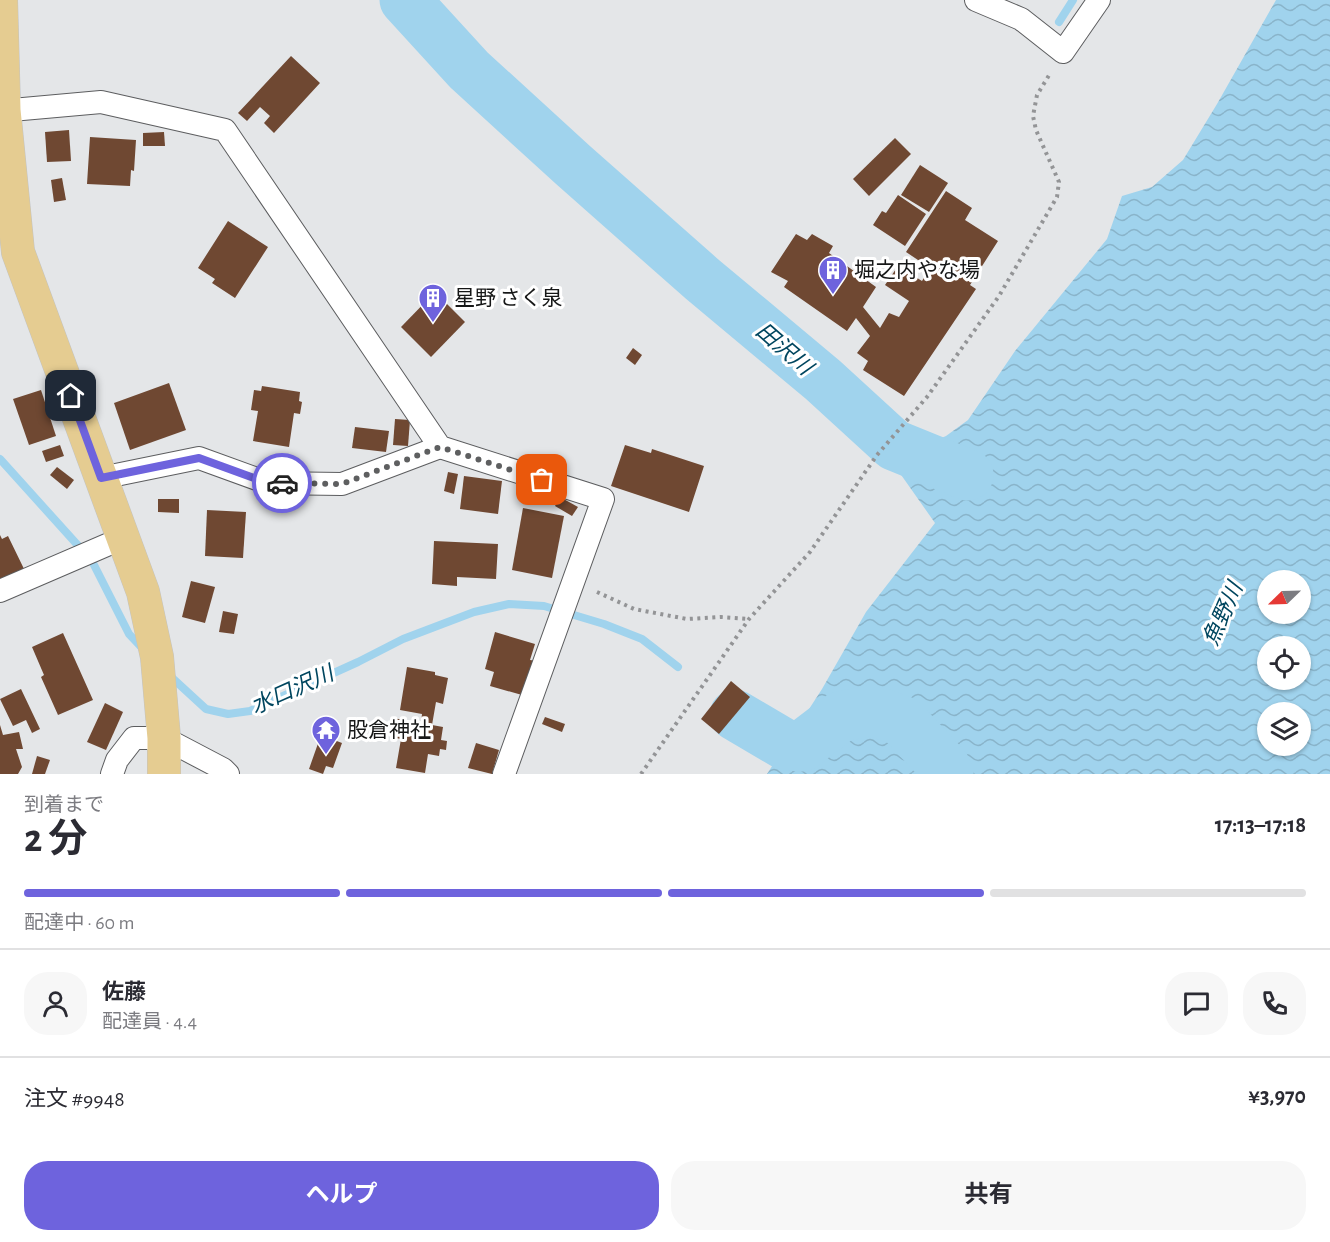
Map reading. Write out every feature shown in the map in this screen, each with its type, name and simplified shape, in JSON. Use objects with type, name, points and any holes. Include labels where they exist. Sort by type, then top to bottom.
[{"type":"main road","points":[[1,0],[2,110],[18,252],[143,592],[157,657],[164,738],[164,774]]},
{"type":"street","points":[[976,0],[1022,19],[1064,52],[1099,0]]},
{"type":"street","points":[[2,110],[101,102],[225,130],[440,447],[603,499],[504,774]]},
{"type":"street","points":[[101,478],[199,458],[268,483],[342,484],[440,447]]},
{"type":"street","points":[[0,591],[123,538]]},
{"type":"street","points":[[112,774],[117,760],[134,738],[164,738],[224,769],[228,774]]},
{"type":"path","points":[[641,774],[749,619],[810,552],[877,455],[927,397],[999,296],[1057,197],[1059,182],[1036,130],[1033,116],[1037,95],[1064,52]]},
{"type":"path","points":[[574,581],[634,609],[687,619],[721,617],[749,619]]},
{"type":"water","name":"魚野川","points":[[1276,0],[1330,0],[1330,774],[767,774],[822,689],[866,612],[935,523],[892,462],[910,439],[932,442],[946,436],[968,420],[1015,351],[1107,239],[1122,196],[1152,187],[1183,160]]},
{"type":"building","points":[[291,56],[320,83],[274,133],[264,123],[270,116],[260,107],[247,121],[238,113]]},
{"type":"building","points":[[69,130],[71,161],[47,162],[45,132]]},
{"type":"building","points":[[164,132],[165,146],[143,146],[143,133]]},
{"type":"building","points":[[90,137],[136,140],[134,171],[131,170],[130,186],[87,184]]},
{"type":"building","points":[[895,138],[911,154],[869,196],[853,179]]},
{"type":"building","points":[[920,165],[948,183],[929,212],[901,195]]},
{"type":"building","points":[[62,178],[66,200],[54,202],[51,180]]},
{"type":"building","name":"堀之内やな場","points":[[946,191],[972,208],[965,220],[998,241],[970,285],[976,289],[904,396],[863,370],[868,361],[857,353],[870,336],[856,318],[847,331],[784,287],[788,281],[771,272],[796,234],[807,240],[812,234],[833,246],[829,253],[876,287],[863,307],[880,328],[889,313],[899,317],[909,301],[885,285],[898,266],[922,281],[930,268],[906,252]]},
{"type":"building","points":[[898,195],[926,214],[905,246],[873,225],[882,211],[886,213]]},
{"type":"building","points":[[228,221],[268,247],[235,298],[212,283],[215,279],[198,268]]},
{"type":"building","name":"星野 さく泉","points":[[435,292],[465,322],[431,357],[401,327]]},
{"type":"building","points":[[633,348],[642,355],[635,365],[626,358]]},
{"type":"building","points":[[169,383],[186,430],[130,450],[114,403]]},
{"type":"building","points":[[262,386],[300,392],[299,401],[302,402],[300,414],[294,413],[289,447],[253,441],[258,411],[251,410],[254,390],[261,391]]},
{"type":"building","points":[[41,390],[56,436],[29,445],[13,399]]},
{"type":"building","points":[[395,419],[410,420],[408,446],[393,445]]},
{"type":"building","points":[[355,427],[389,431],[386,452],[352,448]]},
{"type":"building","points":[[60,445],[64,456],[46,462],[42,451]]},
{"type":"building","points":[[625,445],[651,453],[652,449],[704,466],[689,512],[611,486]]},
{"type":"building","points":[[57,467],[74,480],[67,489],[50,475]]},
{"type":"building","points":[[448,472],[458,474],[454,494],[444,491]]},
{"type":"building","points":[[464,476],[502,481],[498,514],[460,509]]},
{"type":"building","points":[[560,497],[578,507],[572,516],[555,506]]},
{"type":"building","points":[[158,499],[179,499],[179,513],[158,512]]},
{"type":"building","points":[[523,508],[564,516],[552,578],[512,570]]},
{"type":"building","points":[[207,510],[246,512],[243,558],[205,556]]},
{"type":"building","points":[[0,535],[2,539],[8,536],[25,571],[0,583]]},
{"type":"building","points":[[434,541],[498,544],[496,579],[457,577],[457,586],[432,584]]},
{"type":"building","points":[[191,581],[215,587],[205,623],[182,617]]},
{"type":"building","points":[[223,611],[238,614],[234,634],[219,632]]},
{"type":"building","points":[[495,632],[535,644],[530,660],[536,661],[529,697],[490,686],[494,672],[485,669]]},
{"type":"building","points":[[63,633],[93,700],[58,715],[41,677],[44,675],[32,647]]},
{"type":"building","points":[[407,667],[435,672],[435,675],[448,678],[443,704],[436,702],[432,725],[443,727],[441,740],[447,741],[446,750],[440,749],[439,756],[428,754],[425,773],[396,768],[401,739],[390,737],[393,718],[421,723],[422,714],[400,710]]},
{"type":"building","points":[[731,681],[750,697],[719,734],[701,719]]},
{"type":"building","points":[[21,689],[40,729],[32,733],[26,720],[13,726],[0,699]]},
{"type":"building","points":[[105,703],[123,712],[106,750],[87,742]]},
{"type":"building","points":[[545,717],[565,724],[562,732],[542,724]]},
{"type":"building","points":[[0,725],[3,735],[19,732],[23,749],[16,749],[22,767],[18,774],[0,774]]},
{"type":"building","name":"股倉神社","points":[[321,735],[342,743],[333,768],[326,766],[323,774],[309,769]]},
{"type":"building","points":[[476,743],[499,750],[492,774],[468,768]]},
{"type":"building","points":[[37,756],[50,760],[45,774],[32,774]]},
{"type":"waterway","name":"田沢川","points":[[405,0],[469,70],[573,165],[702,279],[823,380],[894,445],[968,475]]},
{"type":"waterway","points":[[1059,22],[1073,0]]},
{"type":"waterway","name":"水口沢川","points":[[0,459],[92,561],[129,634],[145,651]]},
{"type":"waterway","name":"水口沢川","points":[[169,675],[206,709],[228,714],[250,711],[403,639],[474,612],[509,604],[544,606],[604,624],[642,639],[678,667]]},
{"type":"waterway","name":"水口沢川","points":[[735,715],[786,745],[802,746],[840,717],[871,710],[902,721],[945,767],[948,774]]},
{"type":"way so far","points":[[282,483],[342,484],[440,447],[542,480]]},
{"type":"place","name":"堀之内やな場","points":[[833,296]]},
{"type":"place","name":"星野 さく泉","points":[[433,324]]},
{"type":"place","name":"股倉神社","points":[[326,756]]},
{"type":"route","points":[[71,396],[101,478],[199,458],[268,483],[282,483]]}]
